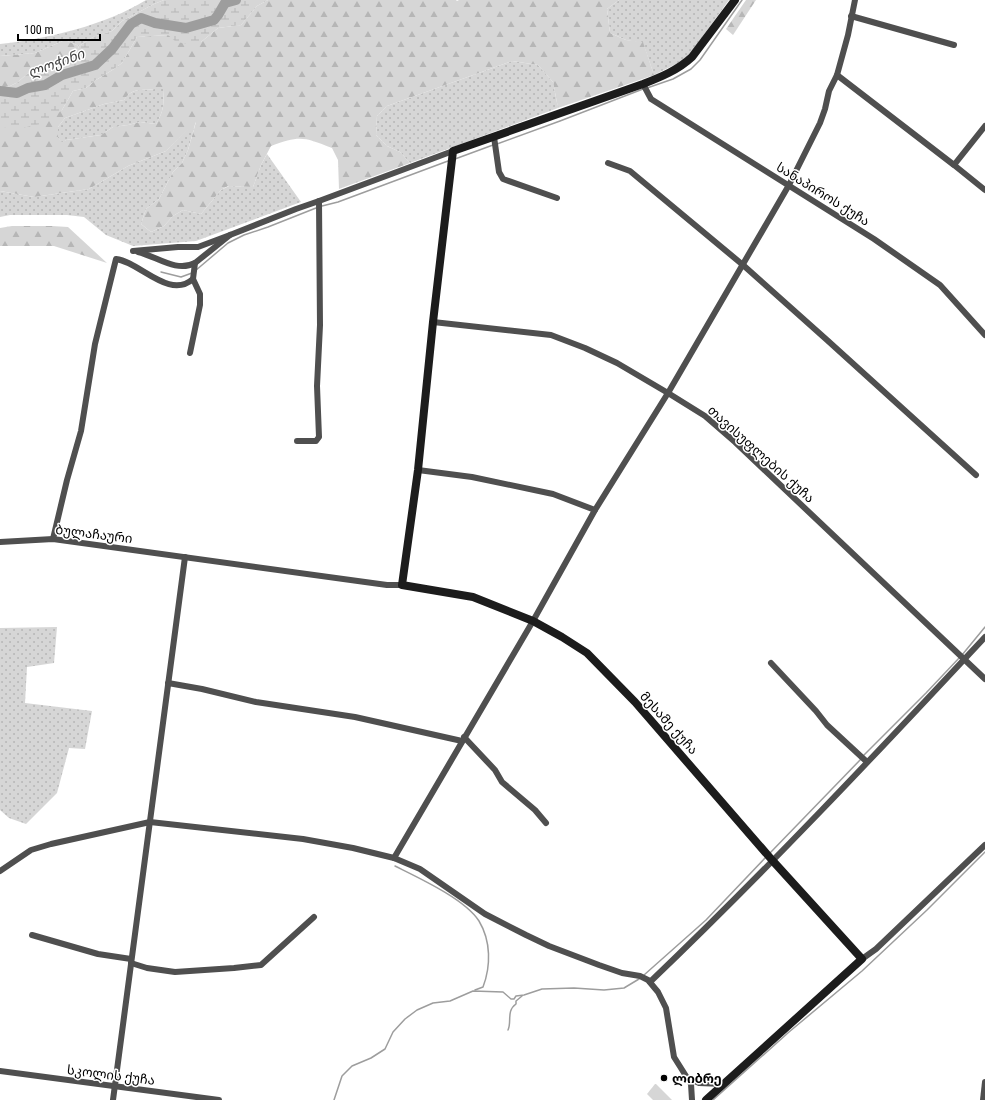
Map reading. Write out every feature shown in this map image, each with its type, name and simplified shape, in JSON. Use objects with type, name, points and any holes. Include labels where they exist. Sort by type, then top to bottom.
[{"type":"street","points":[[230,235],[195,263],[188,266],[179,267],[132,251],[178,247],[198,247],[453,151],[660,77],[684,65],[692,57],[735,0]]},
{"type":"street","points":[[394,858],[533,621],[595,510],[668,393],[789,185],[826,110],[829,91],[837,75],[854,0]]},
{"type":"street","points":[[851,16],[954,46]]},
{"type":"street","points":[[837,75],[985,190]]},
{"type":"street","name":"სანაპიროს ქუჩა","points":[[643,84],[651,99],[874,239],[940,285],[985,335]]},
{"type":"street","points":[[954,165],[985,126]]},
{"type":"street","points":[[494,137],[499,172],[504,179],[557,198]]},
{"type":"street","points":[[402,585],[418,470],[433,322],[453,151]]},
{"type":"street","points":[[608,163],[630,171],[743,265],[976,474]]},
{"type":"street","points":[[298,441],[316,441],[319,437],[317,386],[320,325],[319,201]]},
{"type":"street","points":[[54,539],[67,480],[81,431],[95,344],[116,259],[128,262],[168,284],[184,284],[193,279]]},
{"type":"street","points":[[190,353],[200,305],[200,294],[193,279],[195,263]]},
{"type":"street","name":"თავისუფლების ქუჩა","points":[[433,322],[550,335],[585,348],[617,363],[705,416],[735,442],[985,679]]},
{"type":"street","points":[[418,470],[472,477],[553,494],[595,510]]},
{"type":"street","name":"ბულაჩაური","points":[[0,542],[54,539],[387,585],[402,585]]},
{"type":"street","points":[[113,1100],[185,558]]},
{"type":"street","name":"მესამე ქუჩა","points":[[402,585],[473,597],[533,621],[587,653],[612,678],[862,960]]},
{"type":"street","points":[[650,982],[690,944],[772,860],[985,637]]},
{"type":"street","points":[[771,663],[816,711],[826,725],[866,762]]},
{"type":"street","points":[[168,683],[202,689],[256,702],[355,717],[463,739],[495,770],[502,782],[535,810],[546,823]]},
{"type":"street","points":[[0,871],[31,850],[50,844],[150,822],[303,839],[353,848],[394,858],[420,869],[485,914],[526,936],[599,965],[622,973],[640,976],[650,982],[658,992],[666,1008],[674,1057],[691,1084],[692,1100]]},
{"type":"street","points":[[706,1100],[876,949],[985,845]]},
{"type":"street","points":[[32,935],[98,954],[131,961],[147,968],[175,972],[261,965],[314,917]]},
{"type":"street","name":"სკოლის ქუჩა","points":[[0,1071],[219,1100]]},
{"type":"street","points":[[688,1078],[699,1082],[723,1084]]},
{"type":"street","points":[[983,1100],[985,1082]]},
{"type":"green space","points":[[146,0],[164,0],[122,21],[112,31],[93,37],[79,46],[65,40],[35,53],[0,56],[0,44],[37,39],[76,30],[113,17]]},
{"type":"green space","points":[[164,0],[268,0],[257,6],[241,25],[218,28],[201,42],[189,44],[176,42],[168,35],[137,37],[122,63],[86,88],[73,91],[62,110],[46,123],[22,128],[0,127],[0,88],[10,86],[18,82],[27,74],[36,69],[75,57],[79,46],[93,37],[112,31],[122,21]]},
{"type":"green space","points":[[268,0],[619,0],[607,9],[610,33],[626,40],[643,42],[654,75],[558,108],[553,82],[538,65],[512,61],[387,106],[377,116],[376,135],[387,146],[400,152],[410,163],[339,189],[338,160],[332,148],[308,140],[289,140],[271,146],[261,165],[253,187],[228,186],[221,190],[201,214],[183,210],[173,216],[164,226],[151,232],[141,224],[146,209],[159,199],[173,172],[182,163],[188,150],[196,122],[166,151],[128,166],[89,189],[34,197],[0,191],[0,127],[62,110],[73,91],[86,88],[122,63],[137,37],[168,35],[201,42],[218,28],[241,25],[257,6]],"holes":[[[163,89],[163,107],[156,124],[140,122],[113,127],[101,135],[66,140],[62,142],[58,138],[58,127],[65,118],[104,104],[124,100],[134,91]]]},
{"type":"green space","points":[[619,0],[729,0],[692,51],[682,61],[654,75],[643,43],[626,40],[610,33],[607,9]]},
{"type":"green space","points":[[746,0],[756,0],[733,35],[726,29]]},
{"type":"green space","points":[[65,40],[79,46],[75,57],[27,74],[18,82],[10,86],[0,88],[0,56],[35,53]]},
{"type":"green space","points":[[512,61],[538,65],[553,82],[558,108],[410,163],[400,152],[387,146],[376,135],[377,116],[387,106]]},
{"type":"green space","points":[[163,89],[163,107],[156,124],[140,122],[113,127],[101,135],[66,140],[62,143],[58,138],[58,127],[65,118],[104,104],[124,100],[134,91]]},
{"type":"green space","points":[[196,121],[188,150],[182,163],[173,172],[159,199],[146,209],[141,224],[151,232],[164,226],[173,216],[183,210],[201,214],[221,190],[229,186],[253,187],[261,165],[267,154],[301,202],[196,241],[133,246],[106,235],[84,217],[67,215],[10,215],[0,217],[0,191],[34,197],[89,189],[128,166],[166,151]]},
{"type":"green space","points":[[12,226],[68,227],[107,263],[54,246],[0,246],[0,228]]},
{"type":"green space","points":[[57,627],[54,663],[27,667],[25,703],[92,711],[85,749],[69,748],[57,793],[26,824],[9,818],[0,810],[0,628]]},
{"type":"green space","points":[[655,1084],[672,1100],[653,1100],[647,1094]]},
{"type":"waterway","name":"ლოჭინი","points":[[0,91],[17,93],[28,88],[45,85],[62,75],[95,65],[112,49],[131,24],[141,18],[155,23],[186,28],[214,20],[225,3],[236,0]]},
{"type":"waterway","points":[[647,88],[673,79],[691,69],[700,60],[742,0]]},
{"type":"waterway","points":[[497,144],[643,89]]},
{"type":"waterway","points":[[455,159],[493,145]]},
{"type":"waterway","points":[[322,206],[338,202],[448,161]]},
{"type":"waterway","points":[[195,271],[228,243],[244,235],[316,208]]},
{"type":"waterway","points":[[161,272],[181,277],[192,273]]},
{"type":"waterway","points":[[962,655],[985,627]]},
{"type":"waterway","points":[[863,756],[960,657]]},
{"type":"waterway","points":[[770,853],[861,759]]},
{"type":"waterway","points":[[713,1100],[789,1032],[862,971],[927,910],[985,852]]},
{"type":"waterway","points":[[644,975],[706,920],[766,857]]},
{"type":"waterway","points":[[395,866],[453,897],[479,921],[488,945],[488,962],[486,979],[483,987],[475,990]]},
{"type":"waterway","points":[[334,1100],[342,1076],[352,1066],[371,1058],[385,1049],[393,1032],[405,1019],[417,1010],[433,1003],[450,1001],[473,991],[503,992],[511,999],[514,999],[516,996],[542,989],[574,988],[604,990],[624,988],[639,979]]},
{"type":"waterway","points":[[508,1030],[511,1010],[516,1004],[516,1001],[522,996]]},
{"type":"place","name":"ლიბრე","points":[[664,1078]]}]
